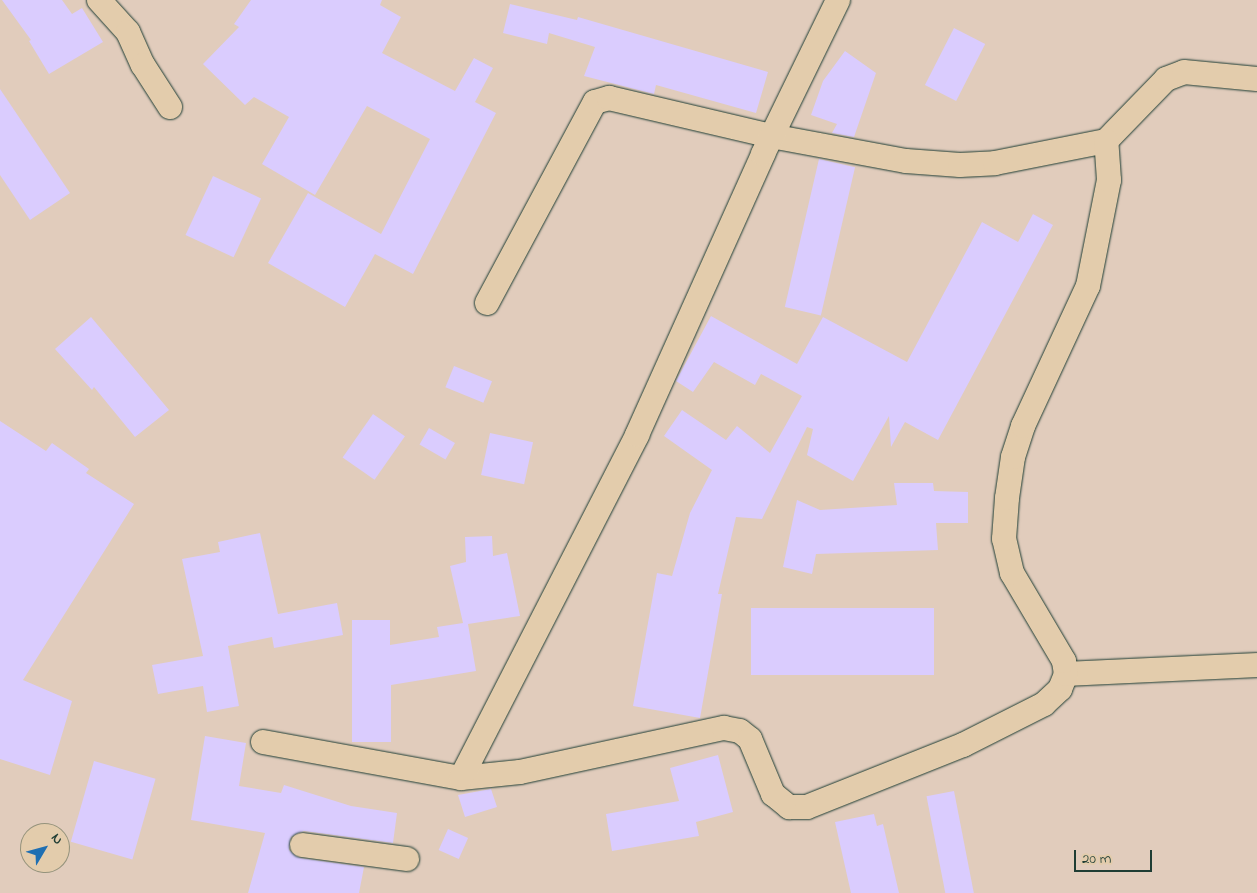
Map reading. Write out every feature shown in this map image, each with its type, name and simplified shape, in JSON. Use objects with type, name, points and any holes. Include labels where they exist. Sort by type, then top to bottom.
[{"type":"street","points":[[99,0],[128,32],[143,65],[170,106]]},
{"type":"street","points":[[461,778],[638,435],[771,136],[838,0]]},
{"type":"street","points":[[487,303],[595,102],[609,98],[771,136],[906,161],[960,166],[995,163],[1106,141],[1166,79],[1184,72],[1257,79]]},
{"type":"street","points":[[263,742],[461,778],[520,772],[724,728],[740,731],[750,739],[774,794],[789,807],[807,807],[963,745],[1044,704],[1060,689],[1066,674],[1064,661],[1012,574],[1004,539],[1007,498],[1012,457],[1023,426],[1088,286],[1109,180],[1106,141]]},
{"type":"street","points":[[1066,674],[1257,665]]},
{"type":"street","points":[[302,845],[406,859]]},
{"type":"building","points":[[2,0],[62,0],[72,14],[82,8],[103,42],[49,74],[29,41],[31,40]]},
{"type":"building","points":[[251,0],[382,0],[380,5],[401,17],[382,53],[455,91],[474,58],[493,68],[475,102],[496,113],[413,274],[375,254],[345,307],[268,263],[308,193],[381,234],[430,139],[367,106],[315,195],[262,164],[289,117],[254,97],[245,105],[203,64],[239,27],[234,24]]},
{"type":"building","points":[[510,4],[577,20],[578,17],[768,72],[756,113],[656,85],[654,94],[584,76],[595,47],[549,33],[547,44],[503,33]]},
{"type":"building","points":[[954,28],[985,44],[956,101],[925,85]]},
{"type":"building","points":[[845,51],[876,73],[854,137],[832,133],[837,124],[811,115],[823,81]]},
{"type":"building","points":[[0,89],[70,193],[30,220],[0,175]]},
{"type":"building","points":[[819,159],[855,167],[821,315],[785,307]]},
{"type":"building","points":[[213,176],[261,198],[234,257],[186,235]]},
{"type":"building","points":[[1033,214],[1053,225],[938,440],[905,422],[891,447],[889,416],[853,481],[807,455],[813,429],[807,427],[762,519],[736,517],[718,594],[722,594],[700,718],[633,706],[657,573],[672,576],[690,513],[712,470],[664,436],[682,410],[726,440],[737,426],[770,453],[802,396],[761,374],[755,385],[714,362],[693,392],[676,381],[711,316],[797,364],[823,317],[907,362],[982,222],[1018,242]]},
{"type":"building","points":[[91,317],[169,410],[135,437],[94,387],[92,390],[55,349]]},
{"type":"building","points":[[454,366],[492,381],[483,403],[445,387]]},
{"type":"building","points":[[373,414],[405,436],[375,480],[343,457]]},
{"type":"building","points":[[0,421],[46,451],[52,443],[89,469],[86,473],[134,504],[23,680],[72,701],[50,775],[0,759]]},
{"type":"building","points":[[429,428],[455,443],[445,459],[420,444]]},
{"type":"building","points":[[490,433],[533,442],[524,484],[481,475]]},
{"type":"building","points":[[894,483],[933,483],[934,491],[968,492],[968,523],[936,523],[938,550],[816,554],[812,574],[783,567],[797,500],[820,510],[897,505]]},
{"type":"building","points":[[260,533],[278,614],[337,603],[343,635],[274,648],[272,637],[228,646],[239,706],[207,712],[203,686],[158,694],[152,665],[203,656],[182,559],[220,552],[218,542]]},
{"type":"building","points":[[492,536],[493,556],[507,553],[520,616],[468,624],[476,671],[391,685],[391,742],[352,742],[352,620],[390,620],[390,645],[439,637],[437,627],[463,623],[450,566],[466,562],[465,537]]},
{"type":"building","points":[[751,608],[934,608],[934,675],[751,675]]},
{"type":"building","points":[[205,736],[246,743],[239,786],[281,793],[284,785],[351,806],[397,813],[393,843],[304,831],[291,837],[289,850],[300,858],[364,867],[359,893],[248,893],[265,833],[191,820]]},
{"type":"building","points":[[718,755],[733,812],[696,822],[699,836],[612,851],[606,814],[679,801],[670,768]]},
{"type":"building","points":[[94,761],[156,779],[132,859],[71,842]]},
{"type":"building","points":[[491,789],[497,807],[465,817],[458,795]]},
{"type":"building","points":[[954,791],[974,893],[945,893],[927,796]]},
{"type":"building","points":[[874,814],[877,826],[883,824],[899,893],[851,893],[835,822]]},
{"type":"building","points":[[448,829],[468,838],[459,859],[439,850]]}]
